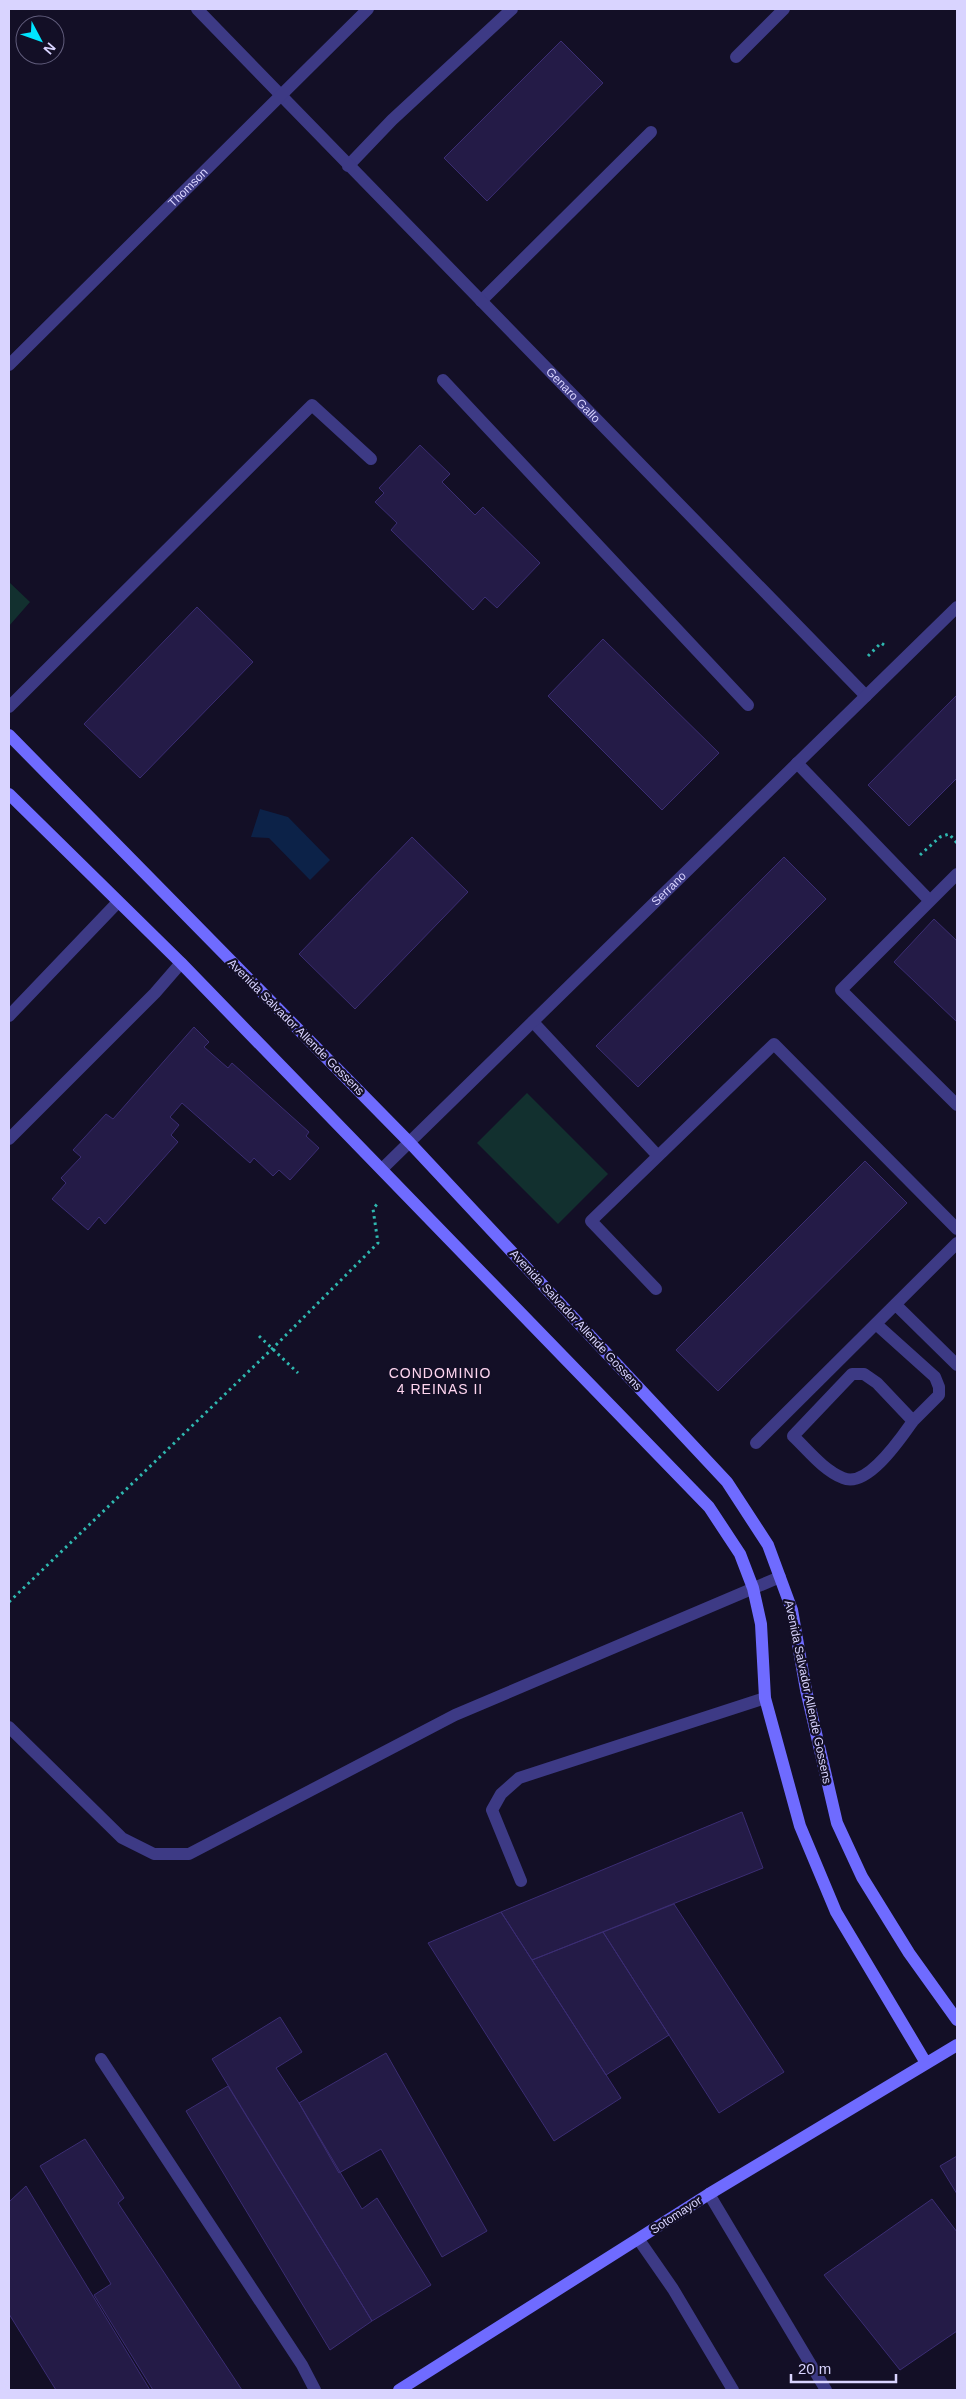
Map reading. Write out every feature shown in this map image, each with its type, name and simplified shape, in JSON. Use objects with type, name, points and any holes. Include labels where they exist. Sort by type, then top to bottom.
[{"type":"main road","name":"Avenida Salvador Allende Gossens","points":[[9,735],[410,1142],[727,1482],[768,1545],[792,1610],[806,1690],[837,1823],[862,1878],[909,1953],[957,2020]]},
{"type":"main road","points":[[9,794],[181,963],[709,1507],[740,1554],[753,1588],[761,1624],[765,1698],[800,1826],[836,1912],[926,2064]]},
{"type":"main road","name":"Sotomayor","points":[[399,2390],[709,2194],[957,2045]]},
{"type":"street","name":"Genaro Gallo","points":[[197,9],[866,696]]},
{"type":"street","name":"Thomson","points":[[9,365],[368,9]]},
{"type":"street","points":[[348,166],[392,120],[512,9]]},
{"type":"street","points":[[736,56],[784,9]]},
{"type":"street","points":[[481,301],[651,132]]},
{"type":"street","points":[[442,380],[748,705]]},
{"type":"street","points":[[9,707],[312,405],[371,459]]},
{"type":"street","name":"Serrano","points":[[382,1169],[957,607]]},
{"type":"street","points":[[797,762],[930,901]]},
{"type":"street","points":[[957,874],[841,990],[957,1105]]},
{"type":"street","points":[[9,1016],[118,902]]},
{"type":"street","points":[[9,1139],[155,993],[181,963]]},
{"type":"street","points":[[533,1022],[658,1156]]},
{"type":"street","points":[[656,1289],[592,1221],[774,1044],[957,1229]]},
{"type":"street","points":[[756,1443],[957,1244]]},
{"type":"street","points":[[896,1305],[957,1365]]},
{"type":"street","points":[[876,1324],[935,1378],[939,1387],[939,1395],[932,1404],[913,1420],[888,1454],[863,1476],[853,1481],[844,1479],[830,1471],[792,1436],[852,1374],[864,1374],[877,1383],[913,1420]]},
{"type":"street","points":[[9,1727],[122,1838],[154,1854],[190,1854],[455,1715],[780,1576]]},
{"type":"street","points":[[521,1881],[492,1810],[501,1794],[519,1778],[765,1698]]},
{"type":"street","points":[[101,2059],[302,2365],[315,2390]]},
{"type":"street","points":[[709,2194],[826,2390]]},
{"type":"street","points":[[639,2240],[673,2290],[733,2390]]},
{"type":"path","points":[[9,1602],[272,1349],[378,1243],[373,1209],[396,1184]]},
{"type":"path","points":[[259,1336],[298,1373]]},
{"type":"green space","points":[[9,582],[30,602],[9,626]]},
{"type":"green space","points":[[527,1093],[608,1174],[558,1224],[477,1143]]},
{"type":"water","points":[[260,809],[288,817],[330,860],[310,880],[269,838],[251,837]]},
{"type":"building","points":[[561,41],[603,83],[487,201],[444,158]]},
{"type":"building","points":[[420,445],[450,474],[442,482],[475,515],[483,507],[540,563],[497,608],[485,597],[473,610],[391,530],[397,523],[375,502],[384,493],[379,488]]},
{"type":"building","points":[[197,607],[253,662],[140,778],[84,724]]},
{"type":"building","points":[[603,639],[719,753],[662,810],[548,696]]},
{"type":"building","points":[[957,695],[957,778],[909,826],[868,785]]},
{"type":"building","points":[[412,837],[468,892],[355,1009],[299,954]]},
{"type":"building","points":[[784,857],[826,899],[638,1087],[596,1046]]},
{"type":"building","points":[[934,919],[957,941],[957,1022],[894,962]]},
{"type":"building","points":[[194,1027],[209,1042],[204,1047],[228,1068],[232,1063],[309,1132],[306,1136],[319,1148],[290,1180],[279,1170],[273,1176],[254,1158],[250,1163],[182,1103],[170,1117],[179,1125],[171,1135],[178,1142],[105,1224],[99,1217],[88,1230],[52,1199],[66,1183],[61,1178],[81,1157],[73,1150],[106,1114],[113,1119]]},
{"type":"building","points":[[865,1161],[907,1203],[718,1391],[676,1350]]},
{"type":"building","points":[[742,1812],[763,1868],[532,1960],[501,1912]]},
{"type":"building","points":[[674,1904],[784,2072],[719,2113],[603,1932]]},
{"type":"building","points":[[501,1912],[621,2098],[554,2141],[428,1943]]},
{"type":"building","points":[[603,1932],[669,2035],[606,2075],[532,1960]]},
{"type":"building","points":[[280,2017],[302,2052],[276,2068],[362,2209],[377,2198],[431,2285],[372,2321],[212,2059]]},
{"type":"building","points":[[386,2053],[487,2231],[442,2257],[381,2149],[339,2173],[299,2103]]},
{"type":"building","points":[[228,2086],[372,2321],[330,2350],[186,2111]]},
{"type":"building","points":[[85,2139],[124,2198],[118,2203],[242,2390],[153,2390],[94,2295],[111,2284],[40,2166]]},
{"type":"building","points":[[957,2156],[957,2194],[940,2166]]},
{"type":"building","points":[[26,2186],[150,2390],[56,2390],[9,2314],[9,2202]]},
{"type":"building","points":[[932,2199],[957,2232],[957,2331],[900,2370],[824,2275]]},
{"type":"district","name":"CONDOMINIO 4 REINAS II","points":[[440,1382]]}]
